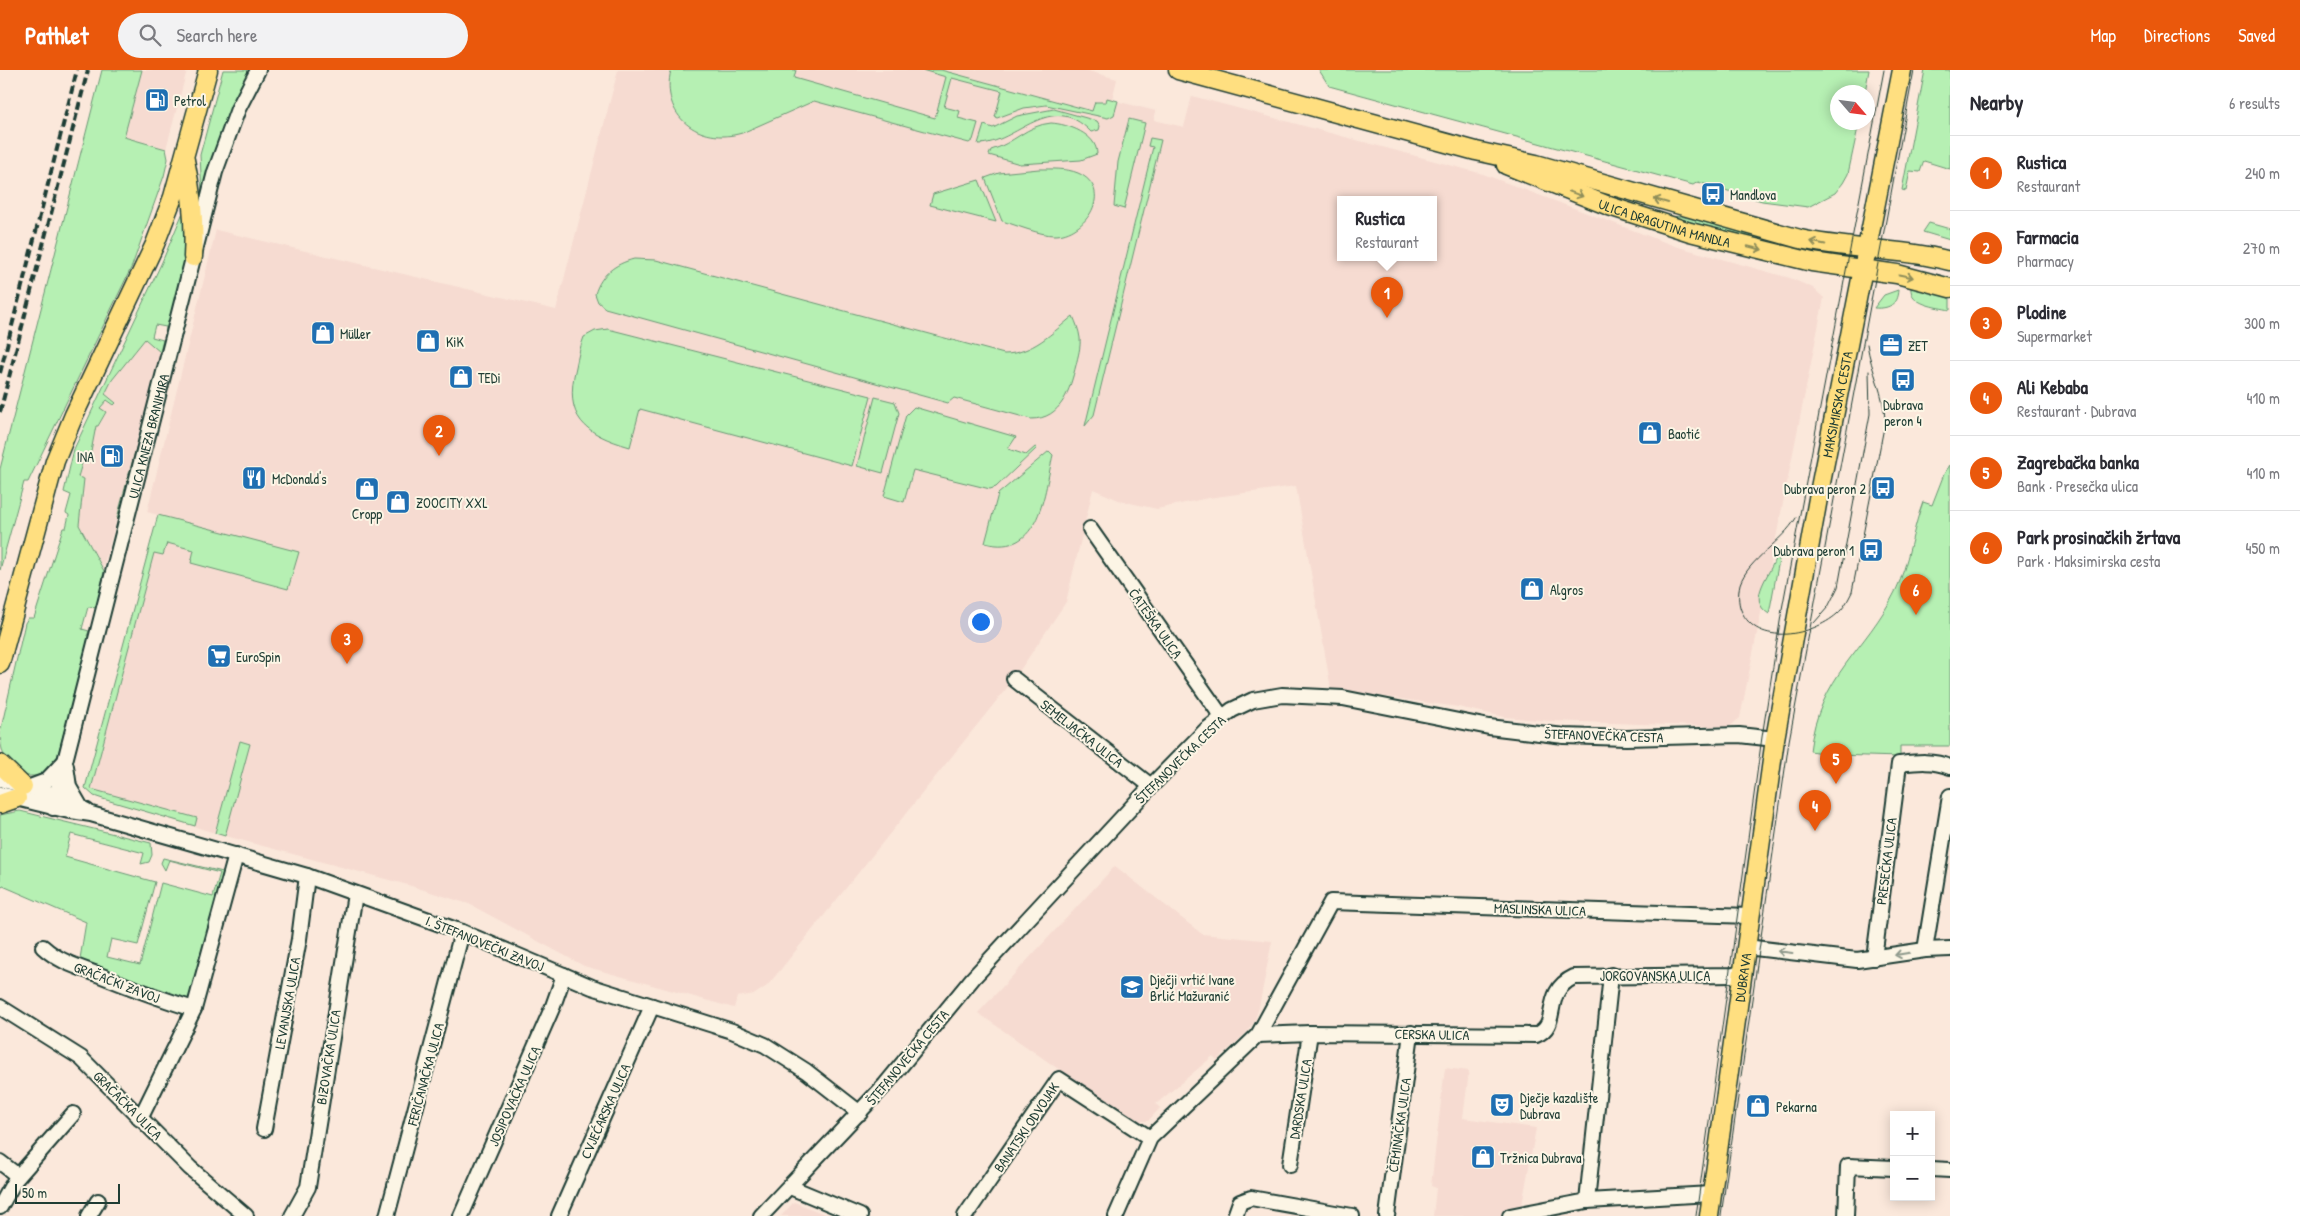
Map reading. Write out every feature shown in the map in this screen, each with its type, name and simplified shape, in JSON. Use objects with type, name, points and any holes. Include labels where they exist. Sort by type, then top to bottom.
[{"type":"main road","points":[[0,664],[55,460],[74,415],[156,244],[184,157],[208,70]]},
{"type":"main road","name":"ULICA DRAGUTINA MANDLA","points":[[1178,70],[1476,151],[1554,169],[1800,239],[1826,244],[1920,253],[1950,261]]},
{"type":"main road","name":"MAKSIMIRSKA CESTA","points":[[1775,739],[1817,502],[1902,70]]},
{"type":"main road","name":"ULICA DRAGUTINA MANDLA","points":[[1476,151],[1566,190],[1652,221],[1812,262],[1915,278],[1950,288]]},
{"type":"main road","points":[[184,157],[192,198],[195,227],[194,257]]},
{"type":"main road","name":"DUBRAVA","points":[[1709,1216],[1775,739]]},
{"type":"main road","points":[[0,764],[24,791],[0,804]]},
{"type":"street","name":"ULICA KNEZA BRANIMIRA","points":[[54,801],[222,150],[238,109],[258,70]]},
{"type":"street","name":"ČATEŠKA ULICA","points":[[1090,530],[1222,717]]},
{"type":"street","name":"SEMELJAČKA ULICA","points":[[1014,679],[1151,786]]},
{"type":"street","name":"ŠTEFANOVEČKA CESTA","points":[[761,1216],[860,1113],[917,1048],[973,978],[1151,786],[1206,730],[1222,717],[1253,700],[1266,697],[1302,695],[1343,698],[1489,727],[1564,736],[1626,738],[1739,735],[1775,739]]},
{"type":"street","points":[[24,791],[46,781],[65,760]]},
{"type":"street","points":[[65,760],[69,787],[86,810]]},
{"type":"street","name":"PRESEČKA ULICA","points":[[1874,958],[1899,764],[1923,761],[1941,763],[1950,767]]},
{"type":"street","name":"I. ŠTEFANOVEČKI ZAVOJ","points":[[0,779],[24,791],[54,801],[307,876],[462,932],[564,975],[652,1006],[732,1031],[765,1045],[806,1071],[860,1113]]},
{"type":"street","name":"I. ŠTEFANOVEČKI ZAVOJ","points":[[0,794],[24,791]]},
{"type":"street","points":[[1925,950],[1950,796]]},
{"type":"street","points":[[140,1119],[194,1009],[236,855]]},
{"type":"street","name":"LEVANJSKA ULICA","points":[[264,1128],[298,939],[307,876]]},
{"type":"street","name":"BIZOVAČKA ULICA","points":[[292,1216],[308,1187],[355,894]]},
{"type":"street","name":"MASLINSKA ULICA","points":[[1258,1035],[1331,902],[1750,916]]},
{"type":"street","name":"FERIČANAČKA ULICA","points":[[387,1216],[462,932]]},
{"type":"street","name":"GRAČAČKI ZAVOJ","points":[[42,947],[52,956],[158,998],[194,1009]]},
{"type":"street","points":[[1746,947],[1824,957],[1874,958],[1925,950],[1950,949]]},
{"type":"street","name":"JORGOVANSKA ULICA","points":[[1568,979],[1582,975],[1734,975],[1742,972]]},
{"type":"street","points":[[1587,1201],[1611,974]]},
{"type":"street","name":"JOSIPOVAČKA ULICA","points":[[461,1216],[553,1006],[564,975]]},
{"type":"street","name":"CERSKA ULICA","points":[[1258,1035],[1310,1033],[1536,1035],[1546,1030],[1550,1018],[1552,998],[1556,990],[1568,979]]},
{"type":"street","name":"CVJEĆARSKA ULICA","points":[[559,1216],[652,1006]]},
{"type":"street","name":"GRAČAČKA ULICA","points":[[0,1007],[80,1058],[190,1168],[246,1216]]},
{"type":"street","name":"DARDSKA ULICA","points":[[1290,1166],[1310,1033]]},
{"type":"street","name":"ČEMINAČKA ULICA","points":[[1387,1216],[1411,1033]]},
{"type":"street","points":[[1116,1216],[1150,1138],[1258,1035]]},
{"type":"street","name":"BANATSKI ODVOJAK","points":[[966,1216],[1059,1078],[1150,1138]]},
{"type":"street","points":[[0,1207],[18,1176],[73,1114]]},
{"type":"street","points":[[0,1162],[18,1176]]},
{"type":"street","points":[[1846,1216],[1848,1166],[1890,1168]]},
{"type":"street","points":[[1935,1169],[1950,1170]]},
{"type":"street","points":[[790,1187],[860,1216]]},
{"type":"street","points":[[1510,1216],[1587,1201],[1711,1194]]},
{"type":"street","points":[[1235,1216],[1240,1202],[1251,1198],[1352,1216]]},
{"type":"street","points":[[89,1216],[98,1201]]},
{"type":"shaded area","points":[[142,70],[187,70],[166,149],[124,137]]},
{"type":"shaded area","points":[[618,70],[1085,70],[1117,79],[1112,100],[1156,111],[1154,120],[1184,127],[1192,96],[1483,174],[1675,246],[1790,278],[1813,288],[1824,298],[1740,718],[1729,727],[1551,721],[1505,717],[1458,707],[1331,689],[1296,486],[1208,498],[1157,509],[1121,501],[1093,489],[1066,602],[1014,679],[767,986],[755,994],[737,997],[734,1008],[584,966],[469,904],[408,885],[215,833],[94,796],[85,788],[158,515],[147,512],[216,230],[556,310]]},
{"type":"shaded area","name":"INA","points":[[145,339],[162,354],[103,568],[79,525],[79,513],[84,493],[81,492],[78,478],[96,425],[99,426],[106,413],[99,408],[107,400],[114,405],[116,403],[105,394],[112,380]]},
{"type":"shaded area","name":"Dječji vrtić Ivane Brlić Mažuranić","points":[[1115,866],[1202,934],[1272,941],[1259,1007],[1255,1020],[1247,1032],[1217,1060],[1213,1056],[1156,1104],[1160,1108],[1148,1121],[1139,1121],[1120,1112],[978,1013]]},
{"type":"shaded area","name":"Tržnica Dubrava","points":[[1445,1068],[1469,1071],[1463,1118],[1536,1128],[1522,1205],[1503,1216],[1433,1216],[1436,1188],[1431,1186]]},
{"type":"shaded area","points":[[794,1202],[827,1215],[829,1216],[781,1216]]},
{"type":"green space","points":[[102,70],[142,70],[124,137],[166,149],[168,159],[164,176],[132,266],[28,482],[24,482],[0,570],[0,469]]},
{"type":"green space","points":[[223,70],[252,70],[230,113],[202,195],[200,155]]},
{"type":"green space","points":[[671,70],[796,70],[794,78],[935,118],[946,77],[922,70],[941,70],[1092,111],[1095,102],[1106,102],[1107,98],[1118,101],[1114,115],[1108,118],[1046,105],[1024,108],[997,118],[995,117],[1002,91],[952,78],[944,107],[960,111],[958,118],[978,123],[973,140],[969,143],[814,101],[742,133],[726,136],[711,135],[698,131],[686,124],[677,114],[671,101],[669,86]]},
{"type":"green space","points":[[1319,70],[1869,70],[1866,85],[1830,85],[1830,130],[1857,130],[1848,174],[1843,183],[1835,193],[1808,207],[1762,201],[1698,182],[1693,185],[1329,86]]},
{"type":"green space","points":[[1925,70],[1950,70],[1950,169],[1924,161],[1920,172],[1910,171],[1906,191],[1902,190]]},
{"type":"green space","points":[[1054,109],[1097,121],[1100,126],[1099,130],[1091,132],[1076,120],[1062,116],[1048,117],[992,142],[978,144],[984,125],[993,128],[1017,116]]},
{"type":"green space","points":[[1129,119],[1145,123],[1124,209],[1114,206],[1118,162]]},
{"type":"green space","points":[[1042,124],[1065,125],[1080,131],[1092,141],[1096,147],[1097,154],[1081,160],[1020,164],[989,155],[991,150],[1006,144],[1027,131]]},
{"type":"green space","points":[[1150,138],[1161,140],[1094,415],[1085,426],[1153,147],[1148,146]]},
{"type":"green space","points":[[1039,169],[1069,170],[1089,180],[1094,190],[1095,200],[1092,210],[1076,228],[1066,233],[1048,235],[1002,221],[985,178],[999,173]]},
{"type":"green space","points":[[979,180],[996,222],[930,205],[933,194]]},
{"type":"green space","points":[[184,210],[186,259],[167,335],[165,334],[166,327],[155,325],[152,337],[163,340],[160,352],[145,339],[112,380],[105,394],[116,403],[114,405],[107,400],[100,408],[106,412],[98,426],[96,426],[89,462],[83,460],[78,477],[84,479],[79,525],[104,571],[97,608],[88,607],[82,629],[89,631],[87,636],[89,637],[55,766],[43,776],[23,776],[5,758],[0,733],[25,623],[28,618],[34,618],[63,528],[66,528],[69,515],[66,513],[71,495],[64,492],[74,449],[162,262]]},
{"type":"green space","points":[[1680,216],[1809,249],[1814,253],[1692,225],[1672,217]]},
{"type":"green space","points":[[1929,223],[1950,229],[1950,240],[1923,232]]},
{"type":"green space","points":[[634,259],[656,260],[1004,354],[1014,353],[1033,346],[1073,316],[1080,335],[1079,352],[1074,374],[1063,401],[1050,414],[1042,418],[1031,419],[954,398],[948,403],[605,308],[598,302],[595,294],[601,281],[615,267]]},
{"type":"green space","points":[[1911,287],[1935,291],[1950,299],[1950,310],[1919,301],[1914,298]]},
{"type":"green space","points":[[1898,290],[1894,303],[1884,308],[1874,308],[1884,295]]},
{"type":"green space","points":[[608,329],[871,396],[852,466],[640,409],[630,447],[601,436],[581,421],[573,399],[573,385],[578,356],[584,337],[595,331]]},
{"type":"green space","points":[[875,397],[895,402],[899,413],[883,473],[857,466]]},
{"type":"green space","points":[[914,407],[1016,437],[1008,449],[1026,455],[1035,447],[1037,448],[996,487],[990,489],[913,470],[904,502],[884,496],[906,415]]},
{"type":"green space","points":[[142,426],[143,428],[118,519],[117,518]]},
{"type":"green space","points":[[1049,451],[1053,455],[1042,503],[1037,518],[1029,532],[1018,541],[1004,545],[985,543],[998,494]]},
{"type":"green space","points":[[1950,465],[1950,746],[1900,746],[1900,757],[1834,755],[1810,751],[1815,725],[1823,702],[1833,683],[1884,611],[1896,590],[1923,502],[1932,505],[1944,474]]},
{"type":"green space","points":[[158,515],[299,552],[288,589],[191,563],[194,550],[167,543],[163,555],[154,553],[91,789],[197,818],[195,826],[94,796],[85,788]]},
{"type":"green space","points":[[1776,555],[1779,560],[1769,614],[1762,608],[1759,601],[1762,586]]},
{"type":"green space","points":[[240,741],[250,744],[225,836],[215,833]]},
{"type":"green space","points":[[20,811],[151,843],[152,855],[149,862],[141,864],[144,853],[71,834],[65,857],[155,882],[138,945],[111,939],[107,957],[140,965],[161,883],[213,897],[220,873],[169,860],[165,870],[161,863],[163,858],[223,872],[189,1003],[79,965],[86,922],[3,886],[0,889],[0,815]]},
{"type":"tram line","points":[[1696,1216],[1762,737],[1782,609],[1884,70]]},
{"type":"tram line","points":[[1721,1216],[1789,741],[1914,70]]},
{"type":"tram line","points":[[1796,518],[1790,527],[1750,567],[1740,584],[1741,610],[1749,622],[1759,630],[1772,634],[1786,634],[1814,628],[1837,614],[1852,592],[1885,422],[1883,402],[1867,344]]},
{"type":"tram line","points":[[1814,623],[1828,607],[1838,587],[1870,414],[1869,371]]},
{"type":"railway","points":[[0,373],[77,70]]},
{"type":"railway","points":[[0,412],[88,70]]},
{"type":"place","name":"Petrol","points":[[157,100]]},
{"type":"place","name":"Mandlova","points":[[1713,194]]},
{"type":"place","name":"Rustica","points":[[1387,318]]},
{"type":"place","name":"Müller","points":[[323,333]]},
{"type":"place","name":"KiK","points":[[428,341]]},
{"type":"place","name":"ZET","points":[[1891,345]]},
{"type":"place","name":"TEDi","points":[[461,377]]},
{"type":"place","name":"Dubrava peron 4","points":[[1903,380]]},
{"type":"place","name":"Baotić","points":[[1650,433]]},
{"type":"place","name":"INA","points":[[112,456]]},
{"type":"place","name":"Farmacia","points":[[439,456]]},
{"type":"place","name":"McDonald's","points":[[254,478]]},
{"type":"place","name":"Dubrava peron 2","points":[[1883,488]]},
{"type":"place","name":"Cropp","points":[[367,489]]},
{"type":"place","name":"ZOOCITY XXL","points":[[398,502]]},
{"type":"place","name":"Dubrava peron 1","points":[[1871,550]]},
{"type":"place","name":"Algros","points":[[1532,589]]},
{"type":"place","name":"Park prosinačkih žrtava","points":[[1916,615]]},
{"type":"place","name":"EuroSpin","points":[[219,656]]},
{"type":"place","name":"Plodine","points":[[347,664]]},
{"type":"place","name":"Zagrebačka banka","points":[[1836,784]]},
{"type":"place","name":"Ali Kebaba","points":[[1815,831]]},
{"type":"place","name":"Dječji vrtić Ivane Brlić Mažuranić","points":[[1132,987]]},
{"type":"place","name":"Dječje kazalište Dubrava","points":[[1502,1105]]},
{"type":"place","name":"Pekarna","points":[[1758,1106]]},
{"type":"place","name":"Tržnica Dubrava","points":[[1483,1157]]}]
